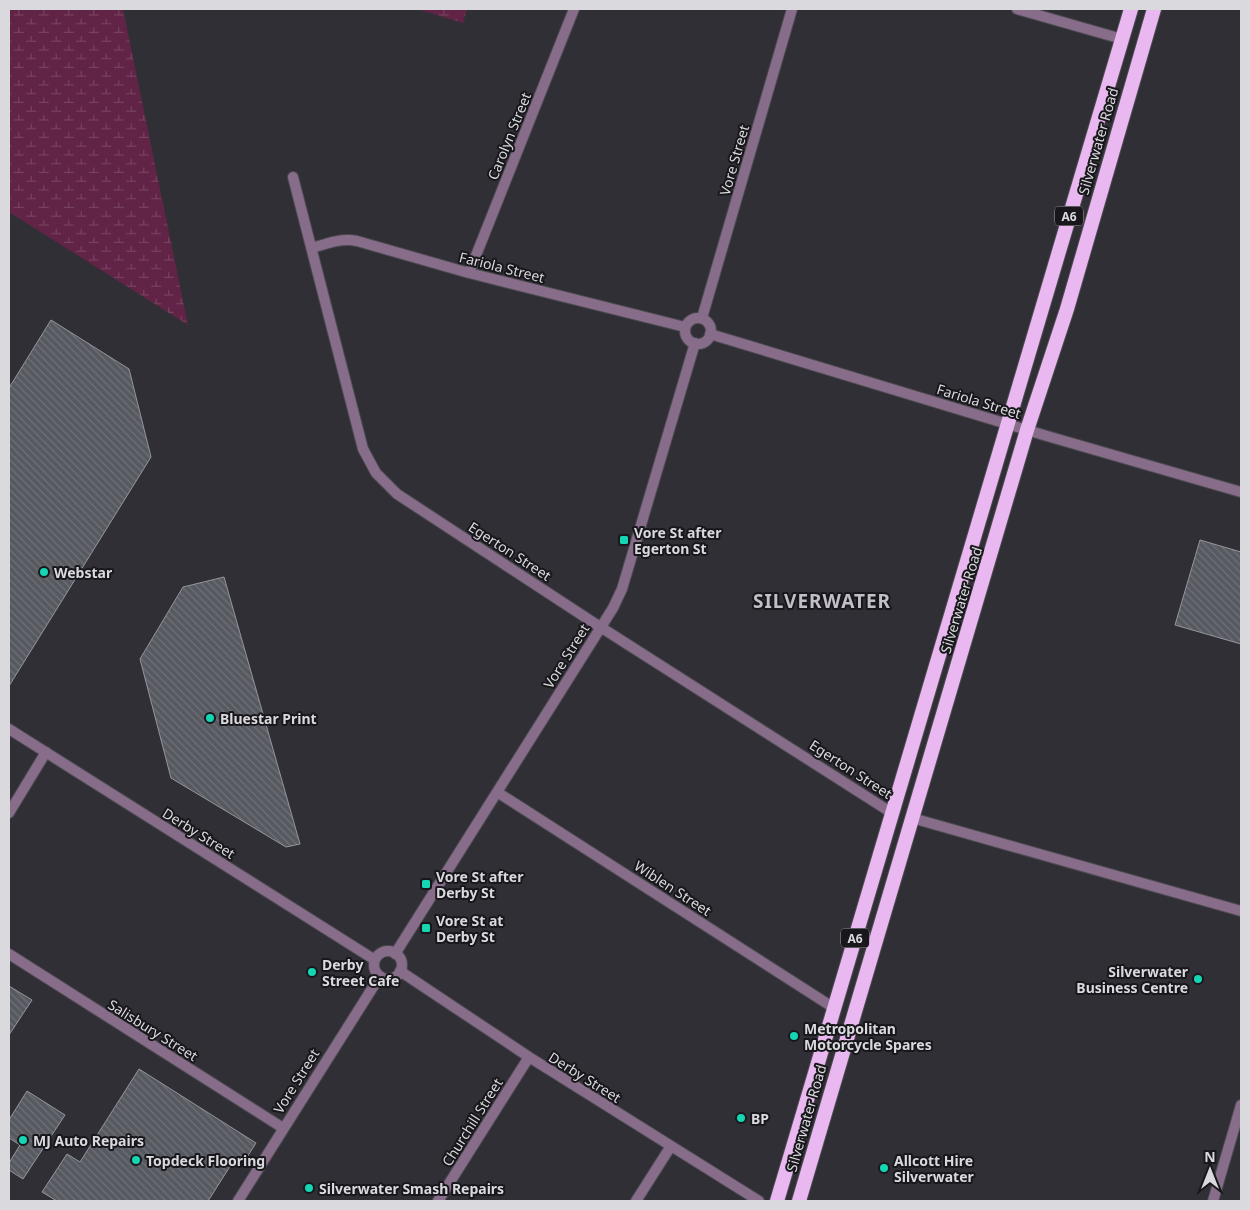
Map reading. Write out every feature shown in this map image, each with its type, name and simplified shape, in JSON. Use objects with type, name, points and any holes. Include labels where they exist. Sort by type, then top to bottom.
[{"type":"highway","name":"Silverwater Road","points":[[777,1201],[1131,9]]},
{"type":"highway","name":"Silverwater Road","points":[[799,1201],[1027,430],[1067,309],[1154,9]]},
{"type":"street","name":"Carolyn Street","points":[[469,273],[574,9]]},
{"type":"street","name":"Vore Street","points":[[702,318],[792,9]]},
{"type":"street","points":[[1017,9],[1122,39]]},
{"type":"street","name":"Egerton Street","points":[[293,177],[363,449],[376,474],[397,494],[601,627],[892,812]]},
{"type":"street","name":"Fariola Street","points":[[312,248],[337,240],[347,240],[685,328]]},
{"type":"street","points":[[693,318],[702,318],[710,326],[710,334],[706,341],[695,343],[688,339],[685,328],[693,318]]},
{"type":"street","name":"Fariola Street","points":[[710,334],[1027,430],[1241,492]]},
{"type":"street","name":"Vore Street","points":[[395,954],[613,608],[622,589],[695,343]]},
{"type":"street","name":"Derby Street","points":[[9,729],[375,960]]},
{"type":"street","points":[[9,813],[46,752]]},
{"type":"street","name":"Wiblen Street","points":[[497,792],[834,1008]]},
{"type":"street","points":[[912,818],[1241,911]]},
{"type":"street","points":[[384,952],[395,954],[400,959],[400,971],[391,978],[383,978],[374,969],[375,960],[384,952]]},
{"type":"street","name":"Salisbury Street","points":[[9,954],[283,1128]]},
{"type":"street","name":"Derby Street","points":[[400,971],[529,1057],[759,1201]]},
{"type":"street","name":"Vore Street","points":[[238,1201],[380,976]]},
{"type":"street","name":"Churchill Street","points":[[438,1201],[529,1057]]},
{"type":"street","points":[[1213,1201],[1241,1105]]},
{"type":"street","points":[[636,1201],[671,1146]]},
{"type":"green space","points":[[9,9],[123,9],[188,325],[9,212]]},
{"type":"green space","points":[[417,9],[467,9],[463,23]]},
{"type":"building","name":"Webstar","points":[[51,320],[129,369],[151,457],[9,686],[9,388]]},
{"type":"building","points":[[1200,540],[1241,552],[1241,644],[1175,625]]},
{"type":"building","name":"Bluestar Print","points":[[224,577],[300,844],[286,847],[171,778],[140,659],[183,587]]},
{"type":"building","points":[[9,986],[32,1000],[9,1035]]},
{"type":"building","points":[[139,1069],[256,1143],[244,1162],[236,1157],[208,1201],[57,1201],[42,1192],[67,1154],[80,1162]]},
{"type":"building","points":[[27,1091],[65,1115],[23,1179],[9,1170],[9,1163],[20,1145],[9,1138],[9,1120]]},
{"type":"place","name":"Vore St after Egerton St","points":[[624,540]]},
{"type":"place","name":"Webstar","points":[[44,572]]},
{"type":"place","name":"Bluestar Print","points":[[210,718]]},
{"type":"place","name":"Vore St after Derby St","points":[[426,884]]},
{"type":"place","name":"Vore St at Derby St","points":[[426,928]]},
{"type":"place","name":"Derby Street Cafe","points":[[312,972]]},
{"type":"place","name":"Silverwater Business Centre","points":[[1198,979]]},
{"type":"place","name":"Metropolitan Motorcycle Spares","points":[[794,1036]]},
{"type":"place","name":"BP","points":[[741,1118]]},
{"type":"place","name":"MJ Auto Repairs","points":[[23,1140]]},
{"type":"place","name":"Topdeck Flooring","points":[[136,1160]]},
{"type":"place","name":"Allcott Hire Silverwater","points":[[884,1168]]},
{"type":"place","name":"Silverwater Smash Repairs","points":[[309,1188]]},
{"type":"district","name":"SILVERWATER","points":[[822,601]]}]
